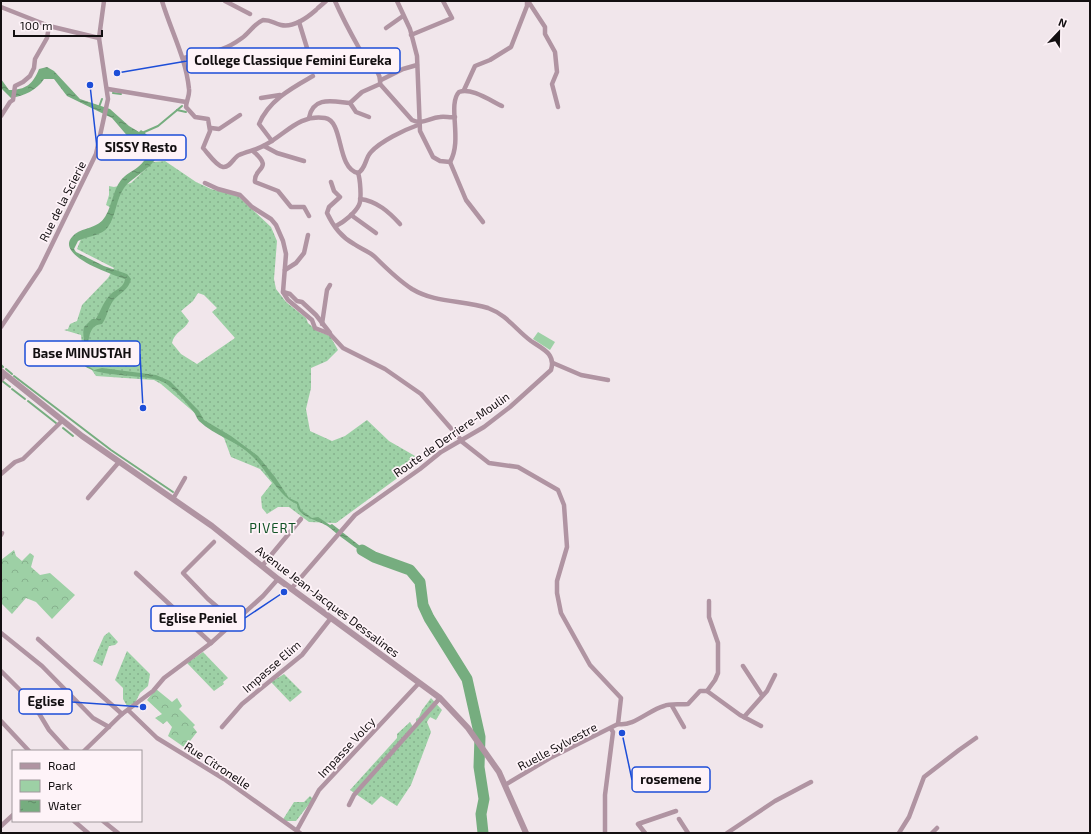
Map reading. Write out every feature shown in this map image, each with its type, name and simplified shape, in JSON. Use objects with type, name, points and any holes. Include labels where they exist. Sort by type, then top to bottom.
[{"type":"street","name":"Rue de la Scierie","points":[[1,327],[40,269],[96,154],[108,104],[108,89],[99,38],[104,1]]},
{"type":"street","points":[[162,1],[184,58],[190,90],[186,107],[193,115],[208,119],[211,128],[203,148],[222,167],[228,166],[238,155],[264,146],[298,122],[309,118],[326,118],[333,124],[341,151],[349,167],[358,173],[361,188],[360,204],[350,215],[336,226]]},
{"type":"street","points":[[225,1],[250,14]]},
{"type":"street","points":[[184,58],[196,54],[208,54],[223,50],[230,44],[242,38],[263,20],[272,20],[283,25],[299,22],[326,1]]},
{"type":"street","points":[[335,1],[340,15],[359,48],[380,76],[381,82],[412,120],[419,124]]},
{"type":"street","points":[[397,1],[411,35],[417,65],[419,124],[433,157],[440,161],[450,162]]},
{"type":"street","points":[[411,35],[452,18],[443,1]]},
{"type":"street","points":[[482,222],[466,200],[450,162],[454,154],[456,138],[456,96],[459,92],[464,90],[475,66],[490,60],[511,47],[527,6],[527,1]]},
{"type":"street","points":[[527,1],[545,27],[545,34],[555,52],[557,72],[552,84],[558,108]]},
{"type":"street","points":[[1,7],[50,26],[99,38]]},
{"type":"street","points":[[386,28],[403,16]]},
{"type":"street","points":[[299,22],[312,61]]},
{"type":"street","points":[[1,116],[13,100],[13,90],[15,86],[30,76],[34,68],[35,59],[46,38],[50,26]]},
{"type":"street","points":[[350,103],[362,92],[403,69],[417,65]]},
{"type":"street","points":[[272,141],[258,124],[264,114],[280,95],[313,76]]},
{"type":"street","points":[[108,89],[186,102]]},
{"type":"street","points":[[464,90],[502,106]]},
{"type":"street","points":[[261,98],[280,95]]},
{"type":"street","points":[[309,118],[314,108],[328,100],[350,103],[356,112],[369,117]]},
{"type":"street","points":[[211,128],[219,129],[240,115]]},
{"type":"street","points":[[358,173],[364,167],[366,158],[374,148],[391,137],[419,124],[440,117],[446,119],[455,117]]},
{"type":"street","points":[[264,146],[277,153],[304,161]]},
{"type":"street","points":[[253,150],[263,160],[255,182],[278,191],[291,207],[304,207],[309,216]]},
{"type":"street","points":[[331,182],[334,191],[340,197],[329,207],[326,213],[349,241],[375,257],[381,264],[411,289],[443,300],[474,304],[503,315],[528,338],[551,355],[553,363],[581,375],[608,380]]},
{"type":"street","points":[[205,183],[218,189],[240,195],[252,207],[276,225],[283,241],[286,254],[283,292],[288,300],[312,320],[315,328],[330,334]]},
{"type":"street","points":[[360,199],[367,200],[384,209],[400,224]]},
{"type":"street","points":[[350,215],[376,233]]},
{"type":"street","points":[[285,270],[296,263],[304,252],[308,234]]},
{"type":"street","points":[[323,326],[322,316],[327,290],[330,285]]},
{"type":"street","points":[[283,292],[290,294],[297,301],[302,302],[316,315],[323,326],[343,348],[385,370],[420,394],[462,441],[489,463],[518,467],[558,490],[564,505],[567,547],[557,581],[557,593],[561,613],[590,666],[621,698],[618,724]]},
{"type":"street","name":"Route de Derriere-Moulin","points":[[291,589],[355,514],[420,469],[441,452],[462,441],[510,407],[551,370],[553,363]]},
{"type":"street","name":"Avenue Jean-Jacques Dessalines","points":[[2,376],[119,462],[212,526],[291,589],[440,698],[468,728],[499,772],[526,833]]},
{"type":"street","points":[[1,474],[15,462],[23,459],[62,421]]},
{"type":"street","points":[[88,498],[119,462]]},
{"type":"street","points":[[173,499],[185,478]]},
{"type":"street","points":[[262,566],[301,519]]},
{"type":"street","points":[[214,542],[184,573],[208,599],[235,622]]},
{"type":"street","points":[[136,573],[156,594],[211,643]]},
{"type":"street","points":[[85,750],[122,714],[152,691],[164,678],[211,643],[235,622],[263,596],[278,579]]},
{"type":"street","points":[[709,601],[709,617],[718,643],[718,673],[707,691],[744,717],[761,726]]},
{"type":"street","name":"Impasse Elim","points":[[222,727],[242,704],[302,655],[332,618]]},
{"type":"street","points":[[1,633],[20,646],[42,666],[93,718],[108,727]]},
{"type":"street","points":[[38,639],[122,714]]},
{"type":"street","points":[[744,666],[762,695]]},
{"type":"street","points":[[1,671],[28,698],[49,730],[67,750]]},
{"type":"street","points":[[744,717],[771,685],[775,675]]},
{"type":"street","name":"Impasse Volcy","points":[[298,832],[319,790],[419,683]]},
{"type":"street","name":"Ruelle Sylvestre","points":[[505,785],[550,758],[618,724],[622,725],[643,717],[666,705],[672,706],[675,703],[688,704],[700,691],[707,691]]},
{"type":"street","points":[[349,805],[354,795],[440,698]]},
{"type":"street","points":[[672,706],[684,726]]},
{"type":"street","name":"Rue Citronelle","points":[[128,710],[157,738],[224,779],[298,832]]},
{"type":"street","points":[[1,721],[28,750]]},
{"type":"street","points":[[605,833],[604,795],[608,778],[613,732],[611,728]]},
{"type":"street","points":[[899,833],[909,817],[924,777],[976,738]]},
{"type":"street","points":[[727,833],[775,801],[811,782]]},
{"type":"street","points":[[644,833],[638,824],[676,811]]},
{"type":"street","points":[[1,826],[12,816]]},
{"type":"street","points":[[679,819],[688,833]]},
{"type":"street","points":[[75,822],[88,833]]},
{"type":"street","points":[[105,822],[118,833]]},
{"type":"street","points":[[932,833],[937,828]]},
{"type":"green space","points":[[165,161],[196,182],[211,189],[238,196],[271,227],[277,241],[274,279],[276,289],[286,302],[306,318],[308,323],[317,331],[330,336],[338,350],[327,361],[311,368],[311,388],[306,409],[310,431],[332,441],[345,436],[367,420],[389,441],[422,460],[336,523],[309,522],[289,507],[278,507],[267,514],[262,508],[261,497],[272,483],[260,469],[231,457],[224,438],[161,384],[154,380],[96,376],[80,353],[82,345],[81,335],[64,330],[68,329],[70,324],[77,321],[82,305],[108,278],[114,268],[77,249],[81,239],[115,210],[106,205],[109,195],[109,186],[114,187],[131,183],[153,162]],"holes":[[[198,293],[204,295],[217,308],[212,312],[235,338],[197,364],[181,354],[172,343],[175,336],[189,321],[181,311],[193,301]]]},
{"type":"green space","points":[[538,332],[555,342],[550,350],[533,339]]},
{"type":"green space","points":[[14,550],[16,556],[22,561],[30,553],[34,556],[31,567],[40,575],[50,573],[75,595],[52,619],[36,602],[26,598],[12,614],[1,603],[1,560]]},
{"type":"green space","points":[[109,632],[118,642],[115,645],[109,646],[102,666],[93,661],[104,636]]},
{"type":"green space","points":[[127,651],[150,674],[148,686],[140,693],[135,703],[127,706],[123,699],[123,688],[115,680]]},
{"type":"green space","points":[[203,652],[228,678],[223,682],[224,684],[214,691],[187,663]]},
{"type":"green space","points":[[284,674],[302,692],[290,702],[271,682]]},
{"type":"green space","points":[[156,689],[172,702],[177,698],[182,706],[179,709],[195,725],[193,727],[197,732],[190,741],[191,752],[168,736],[172,727],[167,721],[163,724],[155,718],[162,714],[147,700]]},
{"type":"green space","points":[[431,698],[442,710],[436,720],[430,717],[427,722],[431,732],[411,785],[397,806],[381,796],[372,805],[350,790],[397,738],[397,734],[410,722],[413,727],[416,725],[416,719],[419,717],[422,710]]},
{"type":"green space","points":[[310,796],[313,799],[296,821],[282,821],[294,802],[304,802]]},
{"type":"water","points":[[47,67],[54,71],[80,99],[110,109],[129,126],[139,132],[141,130],[152,140],[158,150],[156,158],[153,162],[121,192],[113,218],[108,227],[98,234],[78,241],[74,249],[76,252],[104,266],[127,274],[131,279],[126,289],[113,301],[102,324],[93,328],[89,337],[84,358],[87,365],[94,370],[102,368],[156,375],[170,381],[199,411],[204,420],[231,436],[258,456],[275,477],[289,498],[298,502],[301,510],[312,518],[318,517],[330,525],[332,524],[374,557],[358,549],[326,525],[301,513],[297,504],[284,496],[252,456],[240,446],[212,431],[199,421],[194,412],[165,383],[145,378],[104,373],[92,370],[84,366],[81,358],[84,348],[84,327],[92,319],[96,319],[107,299],[112,293],[122,286],[125,279],[99,269],[78,258],[72,251],[69,244],[75,234],[95,226],[102,221],[108,212],[118,184],[125,176],[140,165],[150,153],[149,145],[134,138],[130,139],[112,118],[67,96],[54,79],[44,79],[30,92],[11,98],[1,88],[1,79],[9,90],[20,89],[28,85],[34,79],[39,69]]},
{"type":"waterway","points":[[113,93],[121,94]]},
{"type":"waterway","points":[[99,107],[102,99]]},
{"type":"waterway","points":[[142,133],[158,126],[182,106]]},
{"type":"waterway","points":[[177,110],[186,112]]},
{"type":"waterway","points":[[6,369],[12,374]]},
{"type":"waterway","points":[[14,376],[111,450],[173,492]]},
{"type":"waterway","points":[[1,380],[10,387]]},
{"type":"waterway","points":[[12,389],[25,399]]},
{"type":"waterway","points":[[28,401],[56,423]]},
{"type":"waterway","points":[[63,428],[73,436]]},
{"type":"waterway","points":[[362,550],[374,557],[410,570],[420,582],[423,605],[429,618],[467,679],[480,737],[479,767],[484,799],[481,814],[483,833]]},
{"type":"place","name":"College Classique Femini Eureka","points":[[117,73]]},
{"type":"place","name":"SISSY Resto","points":[[90,85]]},
{"type":"place","name":"Base MINUSTAH","points":[[143,408]]},
{"type":"place","name":"Eglise Peniel","points":[[284,592]]},
{"type":"place","name":"Eglise","points":[[143,707]]},
{"type":"place","name":"rosemene","points":[[622,733]]},
{"type":"district","name":"PIVERT","points":[[273,528]]}]
